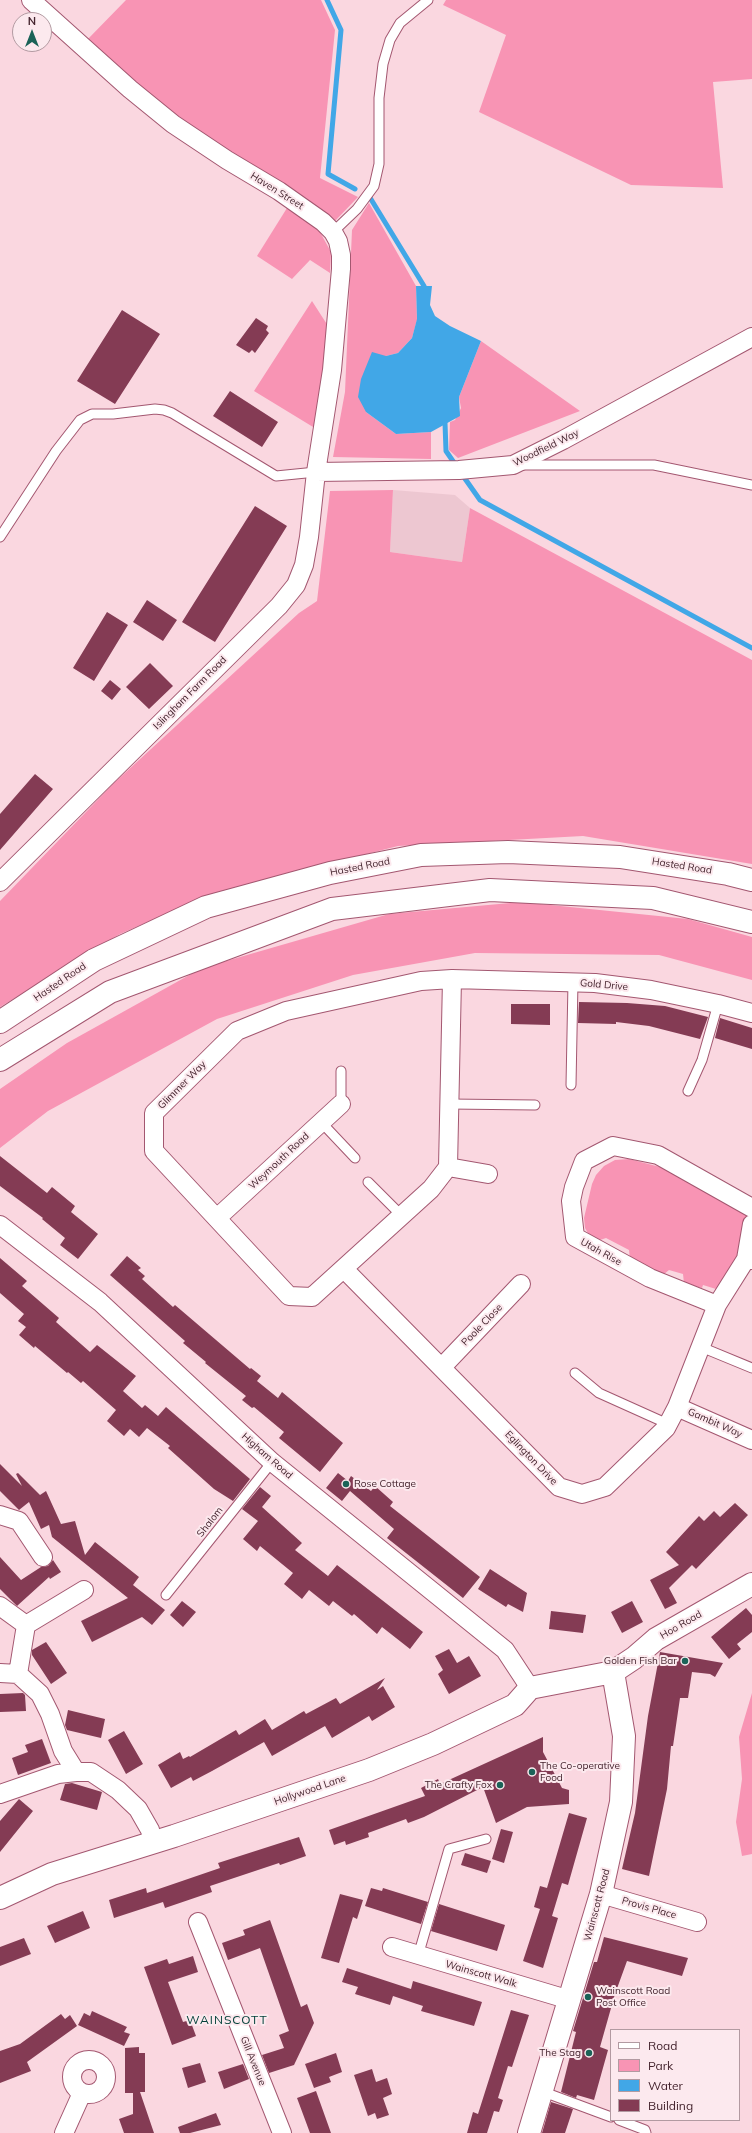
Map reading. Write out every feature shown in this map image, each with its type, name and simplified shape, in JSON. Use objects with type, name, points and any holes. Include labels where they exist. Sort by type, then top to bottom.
[{"type":"main road","name":"Hasted Road","points":[[0,1022],[94,960],[206,907],[330,873],[421,855],[508,852],[620,857],[728,874],[752,880]]},
{"type":"main road","points":[[0,1060],[110,992],[332,909],[490,890],[654,898],[752,922]]},
{"type":"main road","name":"Hoo Road","points":[[612,1672],[634,1658],[656,1640],[752,1584]]},
{"type":"main road","points":[[530,1688],[612,1672]]},
{"type":"main road","name":"Wainscott Road","points":[[529,2133],[570,2000],[600,1894],[621,1802],[624,1736],[612,1672]]},
{"type":"main road","name":"Hollywood Lane","points":[[0,1898],[52,1874],[369,1770],[426,1747],[515,1705],[530,1688]]},
{"type":"street","name":"Haven Street","points":[[31,0],[130,89],[173,124],[314,214],[333,232],[338,241],[341,255],[339,299],[332,370],[316,472]]},
{"type":"street","name":"Woodfield Way","points":[[316,472],[459,470],[513,465],[563,440],[752,337]]},
{"type":"street","name":"Islingham Farm Road","points":[[0,882],[279,606],[296,584],[304,565],[309,537],[316,472]]},
{"type":"street","name":"Gold Drive","points":[[452,979],[573,982],[651,990],[718,1004],[752,1014]]},
{"type":"street","points":[[452,979],[448,1167],[488,1174]]},
{"type":"street","name":"Glimmer Way","points":[[448,1167],[431,1189],[344,1270],[312,1297],[289,1296],[154,1151],[154,1113],[236,1031],[286,1011],[421,981],[452,979]]},
{"type":"street","name":"Weymouth Road","points":[[217,1218],[341,1104]]},
{"type":"street","name":"Utah Rise","points":[[717,1305],[650,1278],[575,1237],[571,1200],[567,1190],[584,1161],[612,1146],[658,1155],[752,1208]]},
{"type":"street","name":"Higham Road","points":[[0,1225],[100,1302],[272,1462],[505,1650],[530,1688]]},
{"type":"street","points":[[749,1259],[751,1230]]},
{"type":"street","name":"Eglington Drive","points":[[344,1270],[442,1367],[559,1487],[582,1494],[605,1488],[668,1424],[677,1407],[717,1305],[749,1259]]},
{"type":"street","name":"Poole Close","points":[[442,1367],[522,1284]]},
{"type":"street","name":"Gambit Way","points":[[677,1407],[752,1440]]},
{"type":"street","points":[[0,1515],[19,1521],[43,1557]]},
{"type":"street","points":[[18,1674],[26,1625],[84,1590]]},
{"type":"street","points":[[0,1606],[26,1625]]},
{"type":"street","points":[[0,1673],[18,1674],[40,1694],[50,1714],[63,1751],[76,1772]]},
{"type":"street","points":[[0,1794],[58,1774],[91,1772],[118,1790],[138,1809],[150,1830],[153,1842]]},
{"type":"street","name":"Provis Place","points":[[600,1894],[697,1922]]},
{"type":"street","name":"Gill Avenue","points":[[198,1922],[282,2133]]},
{"type":"street","name":"Wainscott Walk","points":[[392,1947],[418,1956],[570,2000]]},
{"type":"street","points":[[64,2133],[82,2093]]},
{"type":"lane","points":[[333,232],[357,209],[374,186],[378,164],[378,98],[383,64],[390,40],[400,23],[428,0]]},
{"type":"lane","points":[[0,537],[56,451],[80,420],[92,414],[113,414],[155,409],[164,410],[172,413],[276,476],[316,472]]},
{"type":"lane","points":[[513,465],[654,465],[752,485]]},
{"type":"lane","points":[[571,1085],[573,982]]},
{"type":"lane","points":[[688,1091],[702,1060],[718,1004]]},
{"type":"lane","points":[[341,1071],[341,1104]]},
{"type":"lane","points":[[450,1104],[535,1105]]},
{"type":"lane","points":[[321,1122],[355,1158]]},
{"type":"lane","points":[[368,1182],[402,1216]]},
{"type":"lane","points":[[701,1347],[752,1368]]},
{"type":"lane","points":[[575,1373],[599,1393],[668,1424]]},
{"type":"lane","name":"Shalom","points":[[166,1595],[272,1462]]},
{"type":"lane","points":[[418,1956],[450,1849],[486,1839]]},
{"type":"lane","points":[[541,2091],[610,2117]]},
{"type":"lane","points":[[622,2121],[645,2130],[646,2133]]},
{"type":"shaded area","points":[[393,490],[455,495],[470,508],[462,562],[390,552]]},
{"type":"green space","points":[[126,0],[321,0],[335,30],[320,178],[358,197],[335,221],[194,131],[87,40]]},
{"type":"green space","points":[[446,0],[752,0],[752,79],[713,82],[723,188],[631,185],[479,112],[506,35],[443,5]]},
{"type":"green space","points":[[369,203],[416,286],[417,320],[412,338],[398,353],[386,356],[366,412],[396,434],[431,432],[431,459],[333,457],[345,392],[352,230]]},
{"type":"green space","points":[[287,208],[312,220],[320,232],[331,252],[330,273],[310,260],[292,279],[257,256]]},
{"type":"green space","points":[[312,301],[330,329],[318,430],[254,391]]},
{"type":"green space","points":[[481,341],[580,411],[458,458],[449,450],[450,422],[455,420],[461,408],[459,397]]},
{"type":"green space","points":[[393,490],[390,552],[462,562],[470,508],[752,660],[752,864],[583,836],[398,846],[214,893],[120,934],[0,1007],[0,901],[114,783],[299,613],[317,601],[330,491]]},
{"type":"green space","points":[[521,902],[688,919],[752,937],[752,980],[659,955],[475,953],[353,975],[217,1019],[48,1111],[0,1148],[0,1089],[67,1043],[202,968],[389,914]]},
{"type":"green space","points":[[629,1159],[660,1167],[746,1214],[748,1220],[741,1260],[723,1288],[716,1289],[703,1285],[702,1288],[684,1283],[683,1274],[669,1270],[663,1275],[630,1260],[629,1250],[606,1238],[597,1241],[589,1235],[585,1228],[584,1218],[592,1184],[596,1175],[604,1166],[615,1160]]},
{"type":"green space","points":[[752,1693],[752,1854],[742,1856],[736,1822],[742,1779],[739,1737]]},
{"type":"water","points":[[416,286],[432,286],[430,305],[435,316],[450,326],[481,341],[459,397],[460,416],[431,432],[396,434],[366,412],[358,397],[361,379],[372,352],[386,356],[398,353],[412,338],[417,319]]},
{"type":"building","points":[[122,310],[160,334],[115,404],[77,381]]},
{"type":"building","points":[[256,318],[268,326],[266,330],[269,333],[255,353],[252,350],[249,353],[236,345]]},
{"type":"building","points":[[230,391],[278,422],[262,447],[213,416]]},
{"type":"building","points":[[255,506],[287,526],[215,642],[182,622]]},
{"type":"building","points":[[147,600],[177,620],[163,641],[133,622]]},
{"type":"building","points":[[107,612],[128,625],[94,681],[73,668]]},
{"type":"building","points":[[150,663],[173,686],[149,709],[126,687]]},
{"type":"building","points":[[110,680],[121,689],[112,700],[101,691]]},
{"type":"building","points":[[35,774],[53,789],[0,850],[0,814]]},
{"type":"building","points":[[579,1002],[627,1003],[665,1006],[708,1017],[700,1039],[649,1026],[616,1022],[616,1024],[578,1023]]},
{"type":"building","points":[[511,1004],[550,1004],[550,1025],[511,1024]]},
{"type":"building","points":[[720,1018],[752,1028],[752,1049],[715,1038]]},
{"type":"building","points":[[0,1156],[47,1193],[52,1187],[75,1206],[71,1212],[98,1234],[78,1259],[60,1245],[65,1238],[42,1219],[43,1218],[0,1186]]},
{"type":"building","points":[[127,1256],[141,1268],[138,1270],[145,1276],[142,1279],[173,1307],[175,1305],[250,1369],[251,1368],[261,1376],[257,1381],[278,1398],[282,1392],[343,1443],[320,1472],[279,1438],[284,1432],[254,1407],[252,1408],[242,1400],[246,1396],[205,1363],[206,1362],[183,1343],[185,1341],[110,1275]]},
{"type":"building","points":[[0,1258],[27,1281],[22,1286],[59,1318],[56,1322],[90,1352],[97,1345],[136,1376],[123,1391],[142,1408],[145,1405],[158,1416],[166,1407],[250,1479],[233,1501],[214,1489],[168,1448],[170,1446],[147,1428],[139,1437],[130,1429],[124,1436],[107,1421],[116,1410],[83,1381],[81,1383],[68,1372],[67,1373],[35,1346],[34,1348],[19,1335],[26,1327],[18,1321],[24,1314],[0,1293]]},
{"type":"building","points":[[0,1464],[22,1486],[16,1474],[18,1473],[40,1495],[46,1491],[61,1524],[75,1521],[85,1555],[95,1542],[139,1577],[133,1585],[165,1610],[152,1625],[142,1617],[92,1642],[81,1621],[128,1598],[52,1537],[49,1525],[41,1529],[29,1502],[19,1510],[0,1491]]},
{"type":"building","points":[[338,1473],[348,1481],[351,1476],[371,1491],[375,1486],[393,1502],[390,1506],[480,1577],[463,1598],[387,1538],[394,1529],[350,1491],[342,1501],[326,1488]]},
{"type":"building","points":[[260,1487],[271,1496],[262,1507],[302,1543],[295,1550],[328,1576],[337,1565],[423,1632],[410,1649],[382,1627],[377,1634],[354,1614],[352,1616],[333,1601],[329,1606],[309,1590],[302,1599],[284,1584],[293,1573],[260,1546],[257,1551],[243,1539],[258,1521],[242,1509]]},
{"type":"building","points":[[735,1503],[748,1515],[696,1569],[692,1565],[669,1588],[677,1603],[665,1609],[650,1580],[679,1565],[666,1552],[699,1516],[704,1521],[714,1511],[720,1517]]},
{"type":"building","points":[[0,1557],[21,1580],[41,1567],[48,1566],[53,1560],[61,1572],[50,1579],[49,1577],[17,1606],[0,1589]]},
{"type":"building","points":[[490,1569],[527,1593],[523,1612],[508,1604],[506,1607],[478,1589]]},
{"type":"building","points":[[182,1601],[196,1612],[183,1627],[170,1615]]},
{"type":"building","points":[[632,1601],[643,1622],[622,1633],[611,1612]]},
{"type":"building","points":[[746,1608],[752,1615],[752,1632],[737,1644],[741,1649],[729,1659],[711,1637]]},
{"type":"building","points":[[551,1611],[586,1615],[583,1633],[549,1629]]},
{"type":"building","points":[[46,1642],[67,1673],[51,1684],[32,1655],[32,1650]]},
{"type":"building","points":[[449,1649],[457,1663],[469,1656],[481,1676],[449,1694],[438,1674],[443,1670],[435,1656]]},
{"type":"building","points":[[660,1652],[723,1663],[715,1677],[710,1674],[692,1672],[688,1698],[680,1698],[673,1746],[671,1746],[667,1789],[649,1876],[622,1869],[635,1813],[648,1716]]},
{"type":"building","points":[[385,1678],[377,1690],[383,1686],[395,1707],[372,1721],[369,1716],[332,1738],[325,1726],[272,1756],[264,1742],[193,1781],[191,1777],[171,1788],[158,1765],[180,1752],[183,1759],[189,1756],[190,1757],[236,1730],[239,1735],[265,1719],[272,1730],[304,1711],[306,1714],[336,1698],[340,1704]]},
{"type":"building","points":[[23,1693],[25,1695],[26,1711],[0,1712],[0,1694]]},
{"type":"building","points":[[68,1710],[105,1719],[101,1738],[67,1730],[65,1725]]},
{"type":"building","points":[[124,1731],[143,1764],[126,1774],[108,1740]]},
{"type":"building","points":[[543,1737],[543,1752],[562,1788],[569,1790],[569,1804],[527,1807],[496,1823],[483,1787],[424,1817],[408,1823],[406,1819],[368,1833],[369,1837],[346,1845],[345,1841],[334,1845],[329,1830],[425,1796],[421,1788],[438,1779],[440,1784]]},
{"type":"building","points":[[42,1739],[51,1763],[18,1775],[12,1758],[28,1752],[25,1745]]},
{"type":"building","points":[[72,1783],[102,1792],[97,1810],[60,1800],[65,1784]]},
{"type":"building","points":[[19,1799],[33,1811],[0,1852],[0,1821]]},
{"type":"building","points":[[569,1813],[587,1818],[568,1885],[562,1883],[552,1916],[558,1918],[543,1968],[523,1961],[540,1909],[534,1907],[540,1886],[547,1888]]},
{"type":"building","points":[[501,1829],[513,1832],[504,1863],[492,1859]]},
{"type":"building","points":[[299,1837],[306,1856],[280,1865],[279,1863],[210,1886],[212,1892],[165,1908],[163,1902],[114,1918],[109,1900],[146,1888],[147,1893],[220,1868],[218,1863]]},
{"type":"building","points":[[465,1853],[491,1861],[487,1873],[461,1865]]},
{"type":"building","points":[[371,1888],[382,1891],[383,1888],[428,1902],[421,1924],[365,1906]]},
{"type":"building","points":[[340,1894],[363,1900],[357,1919],[353,1917],[339,1963],[321,1958]]},
{"type":"building","points":[[439,1904],[505,1925],[497,1951],[431,1931]]},
{"type":"building","points":[[83,1911],[90,1928],[55,1943],[47,1926]]},
{"type":"building","points":[[270,1920],[301,2007],[307,2004],[314,2023],[294,2065],[269,2073],[262,2055],[284,2048],[279,2035],[289,2031],[260,1948],[228,1960],[222,1943],[245,1935],[243,1930]]},
{"type":"building","points":[[604,1937],[688,1958],[682,1976],[627,1961],[615,1994],[600,2047],[608,2050],[594,2100],[577,2095],[576,2098],[561,2092],[576,2032],[573,2031],[594,1962],[597,1962]]},
{"type":"building","points":[[24,1938],[31,1954],[0,1966],[0,1947]]},
{"type":"building","points":[[193,1956],[198,1972],[168,1982],[183,2022],[190,2020],[196,2036],[172,2045],[144,1967],[167,1959],[169,1964]]},
{"type":"building","points":[[347,1968],[411,1989],[413,1981],[482,2002],[474,2026],[421,2011],[423,2006],[393,1996],[390,2005],[355,1994],[358,1987],[342,1982]]},
{"type":"building","points":[[511,2010],[529,2015],[512,2067],[508,2066],[498,2098],[503,2100],[499,2112],[494,2111],[487,2133],[467,2133],[473,2112],[478,2114]]},
{"type":"building","points":[[92,2011],[127,2027],[124,2032],[130,2034],[124,2046],[78,2025],[84,2013],[90,2016]]},
{"type":"building","points":[[61,2014],[65,2019],[70,2015],[77,2026],[27,2062],[31,2071],[0,2083],[0,2051],[20,2044]]},
{"type":"building","points":[[139,2047],[139,2053],[145,2053],[145,2092],[140,2092],[154,2133],[124,2133],[119,2119],[133,2114],[133,2093],[125,2093],[125,2048]]},
{"type":"building","points":[[336,2053],[342,2072],[329,2077],[331,2082],[314,2088],[305,2064]]},
{"type":"building","points":[[200,2063],[206,2082],[188,2088],[182,2068]]},
{"type":"building","points":[[243,2064],[249,2079],[224,2089],[218,2072]]},
{"type":"building","points":[[372,2069],[376,2082],[387,2078],[392,2094],[383,2098],[389,2115],[377,2119],[375,2113],[368,2116],[354,2075]]},
{"type":"building","points":[[316,2091],[331,2133],[310,2133],[297,2098]]},
{"type":"building","points":[[551,2102],[573,2109],[565,2133],[542,2133]]},
{"type":"building","points":[[216,2113],[221,2125],[190,2133],[180,2133],[178,2127]]},
{"type":"waterway","points":[[327,0],[341,30],[328,174],[355,189]]},
{"type":"waterway","points":[[369,196],[424,286]]},
{"type":"waterway","points":[[445,423],[446,451],[457,467]]},
{"type":"waterway","points":[[461,473],[480,500],[752,648]]},
{"type":"place","name":"Rose Cottage","points":[[346,1484]]},
{"type":"place","name":"Golden Fish Bar","points":[[685,1661]]},
{"type":"place","name":"The Co-operative Food","points":[[532,1772]]},
{"type":"place","name":"The Crafty Fox","points":[[500,1785]]},
{"type":"place","name":"Wainscott Road Post Office","points":[[588,1997]]},
{"type":"place","name":"The Stag","points":[[589,2053]]},
{"type":"district","name":"WAINSCOTT","points":[[227,2020]]}]
